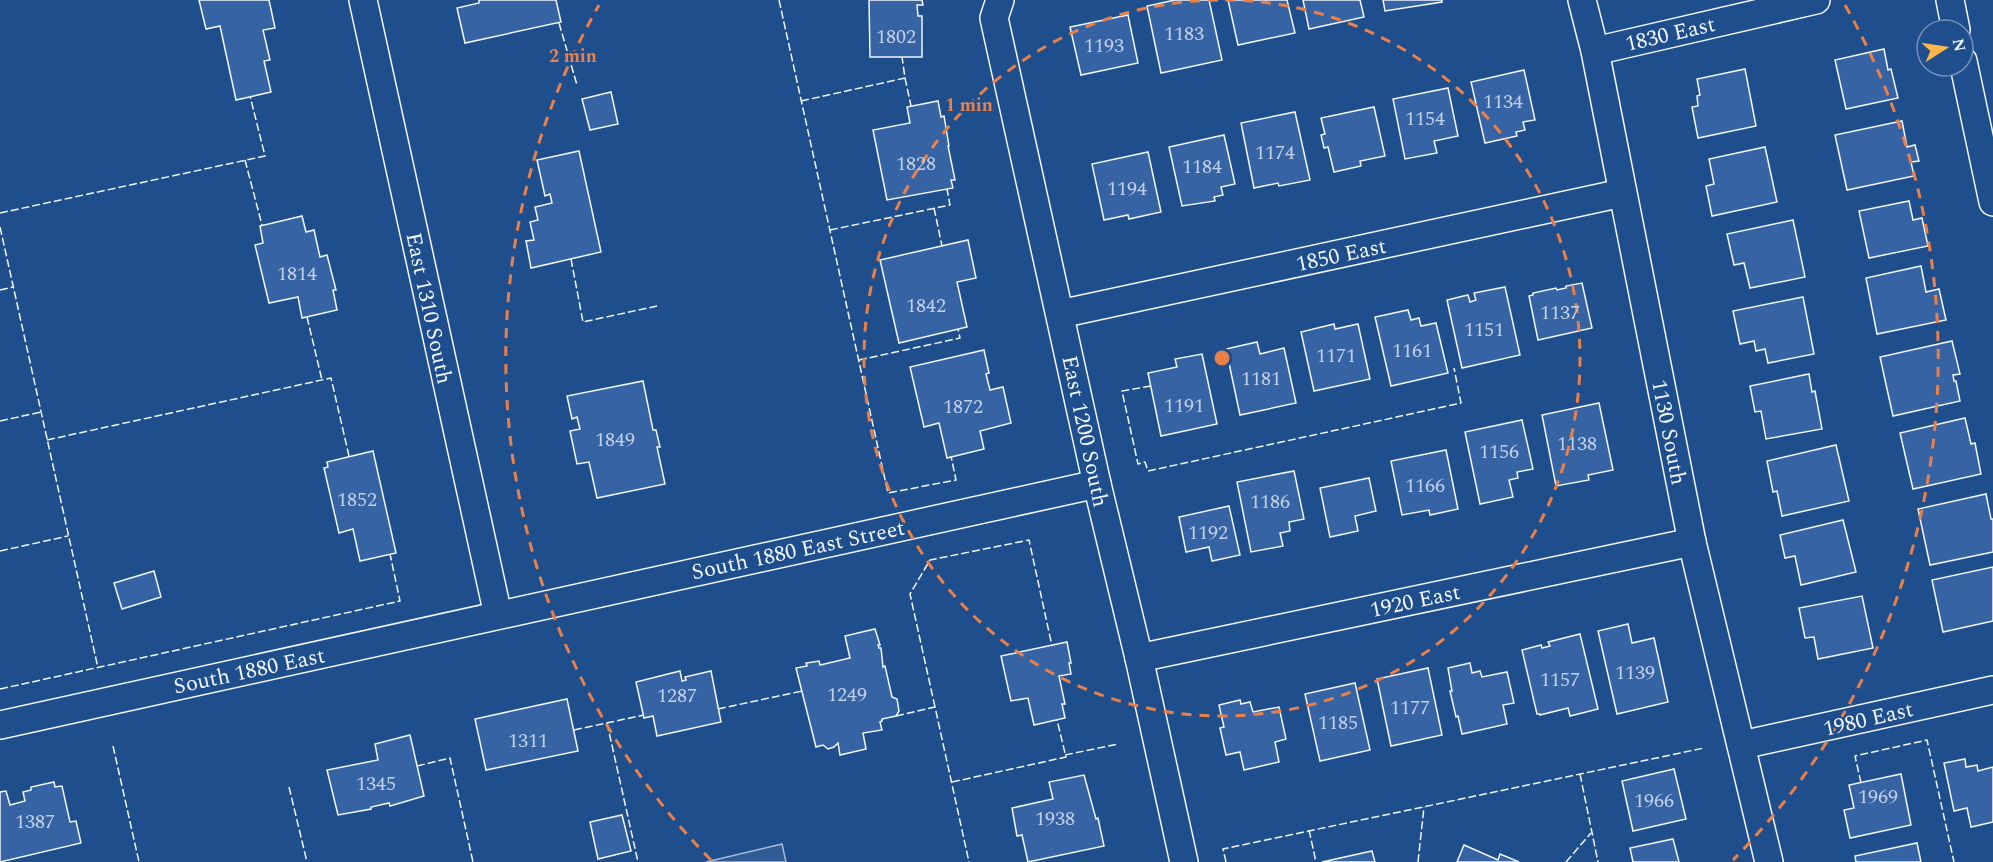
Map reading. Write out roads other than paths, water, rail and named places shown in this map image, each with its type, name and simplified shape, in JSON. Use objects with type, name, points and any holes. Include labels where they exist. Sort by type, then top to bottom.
[{"type":"street","name":"East 1310 South","points":[[363,0],[498,615]]},
{"type":"street","name":"East 1200 South","points":[[1000,0],[994,18],[1097,484],[1139,658],[1184,862]]},
{"type":"street","name":"1130 South","points":[[1582,0],[1692,542],[1769,862]]},
{"type":"street","name":"1830 East","points":[[1594,51],[1816,0]]},
{"type":"street","points":[[1950,0],[1954,18]]},
{"type":"street","points":[[1967,78],[1993,202]]},
{"type":"street","name":"1850 East","points":[[1060,314],[1622,193]]},
{"type":"street","name":"South 1880 East Street","points":[[498,615],[1097,484]]},
{"type":"street","name":"1920 East","points":[[1139,658],[1692,542]]},
{"type":"street","name":"South 1880 East","points":[[0,725],[498,615]]},
{"type":"street","name":"1980 East","points":[[1742,746],[1993,690]]}]
